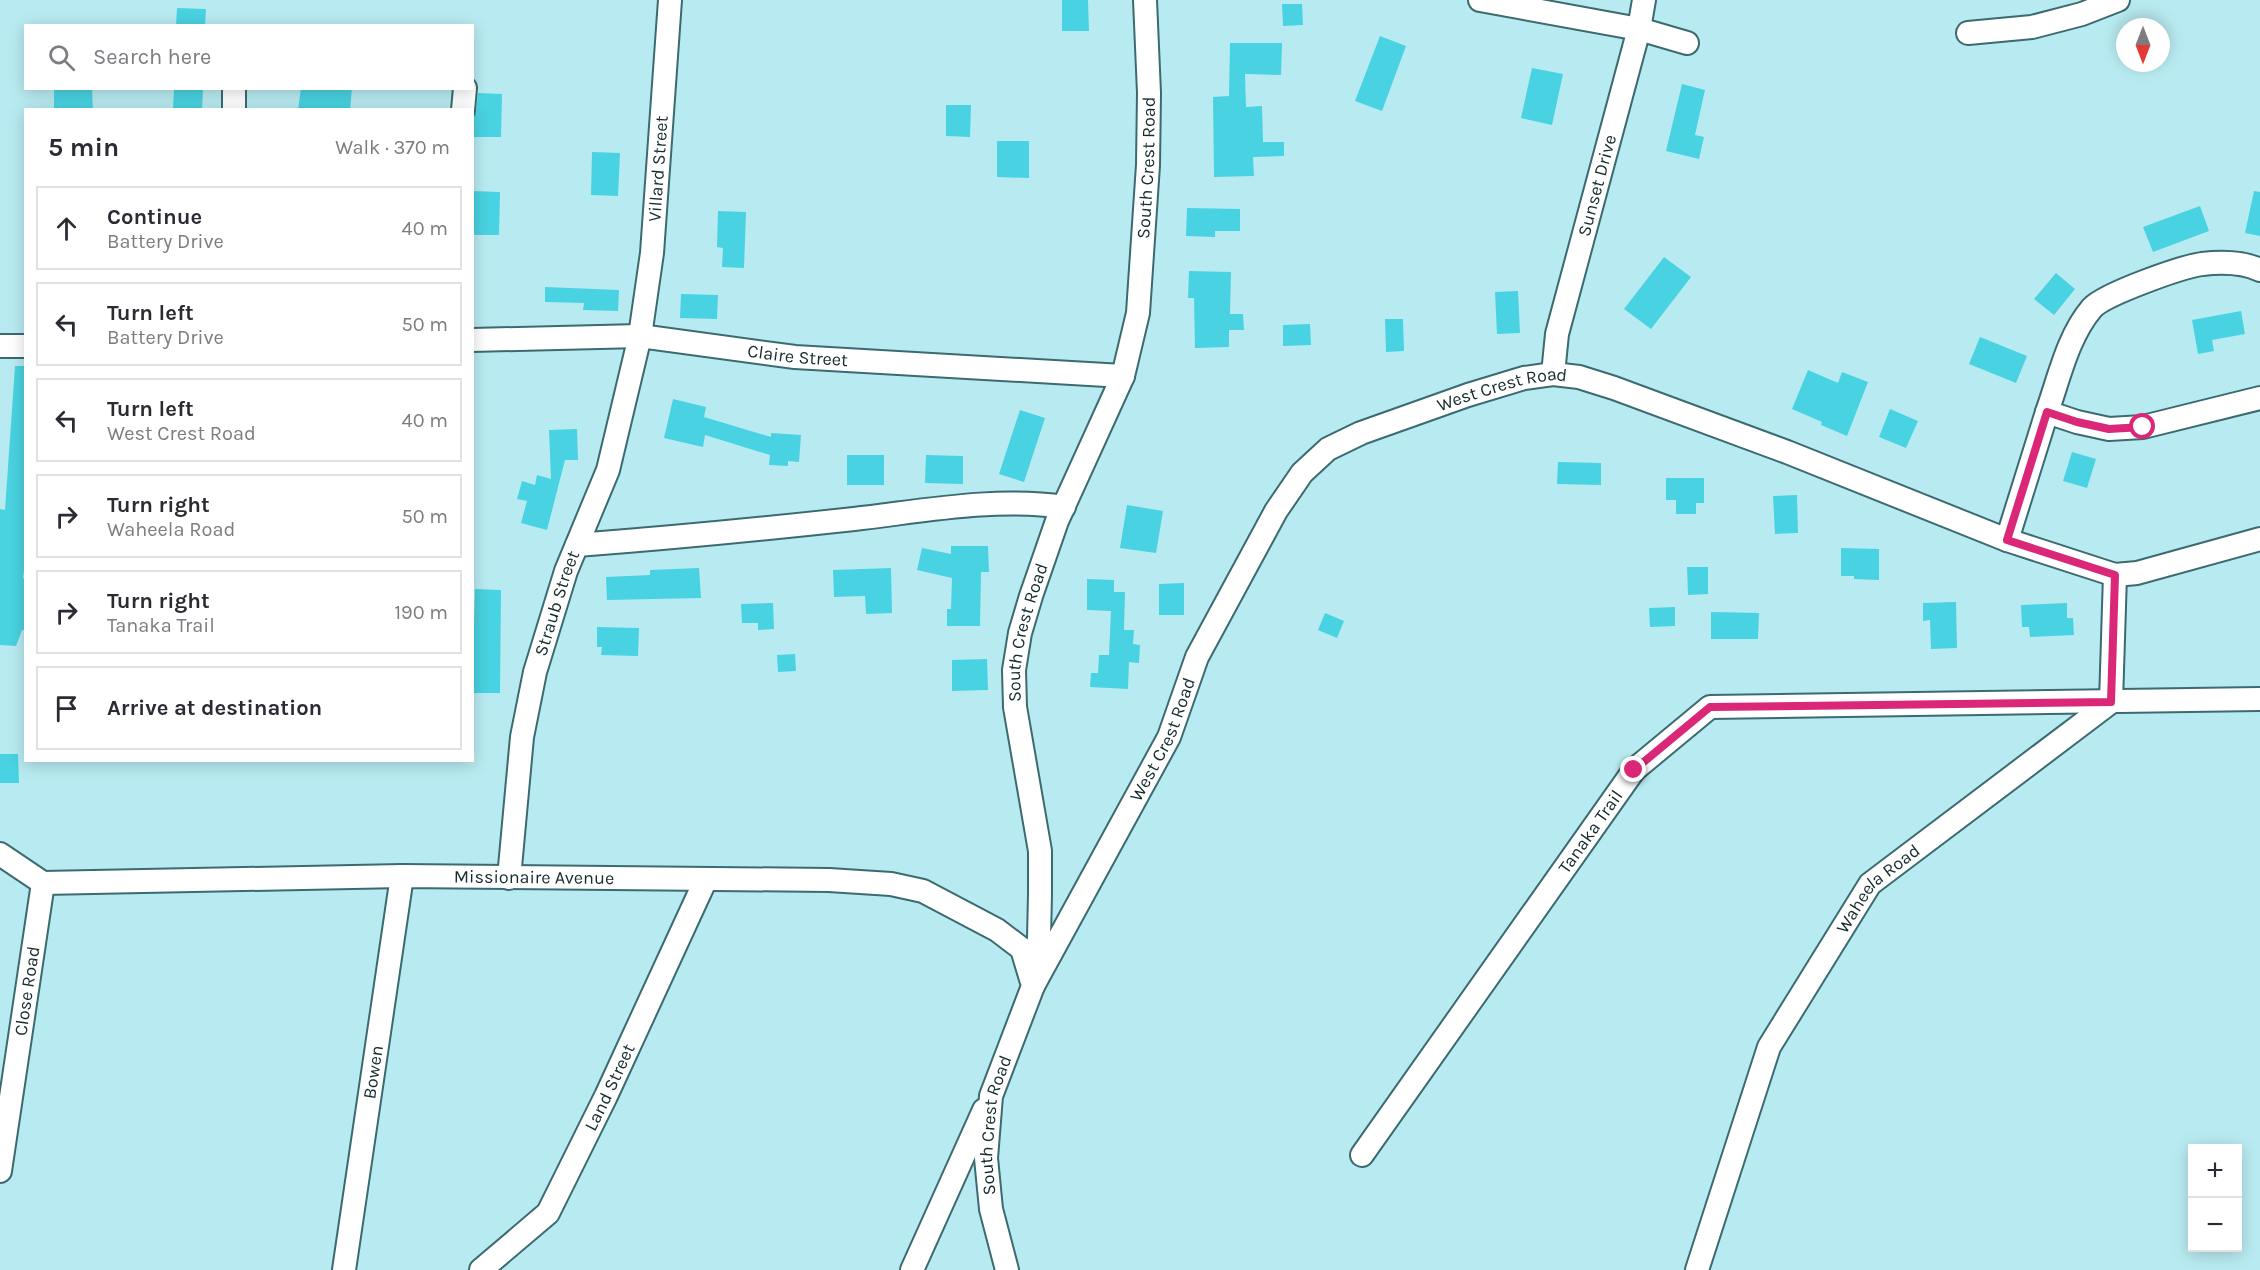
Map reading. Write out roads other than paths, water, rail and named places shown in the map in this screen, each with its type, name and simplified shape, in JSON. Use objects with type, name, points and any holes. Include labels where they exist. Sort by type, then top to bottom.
[{"type":"street","name":"Villard Street","points":[[640,336],[652,253],[670,0]]},
{"type":"street","name":"South Crest Road","points":[[1007,1270],[990,1209],[986,1158],[990,1096],[1033,986],[1039,938],[1040,851],[1015,707],[1014,670],[1020,633],[1031,596],[1064,507],[1123,376],[1138,313],[1148,165],[1149,93],[1145,0]]},
{"type":"street","points":[[1480,0],[1639,29],[1687,43]]},
{"type":"street","name":"Sunset Drive","points":[[1553,374],[1557,334],[1563,308],[1639,29],[1644,0]]},
{"type":"street","points":[[1968,33],[2032,27],[2082,14],[2118,0]]},
{"type":"street","points":[[234,90],[234,108]]},
{"type":"street","points":[[463,108],[465,90]]},
{"type":"street","points":[[2007,540],[2073,338],[2093,306],[2127,288],[2201,264],[2236,263],[2260,270]]},
{"type":"street","name":"Claire Street","points":[[474,340],[640,336],[795,357],[1123,376]]},
{"type":"street","name":"Straub Street","points":[[509,878],[522,737],[534,672],[566,571],[608,470],[640,336]]},
{"type":"street","points":[[0,346],[24,346]]},
{"type":"street","name":"West Crest Road","points":[[1033,986],[1169,737],[1197,657],[1275,511],[1302,473],[1328,449],[1360,433],[1524,378],[1553,374],[1579,377],[1744,436],[2007,540],[2115,575],[2137,573],[2260,539]]},
{"type":"street","points":[[2047,412],[2109,429],[2143,427],[2260,398]]},
{"type":"street","points":[[577,545],[718,534],[946,507],[1033,502],[1064,507]]},
{"type":"street","points":[[2111,702],[2115,575]]},
{"type":"street","name":"Tanaka Trail","points":[[1362,1155],[1634,770],[1710,707],[2260,699]]},
{"type":"street","name":"Waheela Road","points":[[1697,1270],[1769,1047],[1870,884],[2111,702]]},
{"type":"street","points":[[0,854],[43,883]]},
{"type":"street","name":"Missionaire Avenue","points":[[43,883],[402,876],[829,880],[891,884],[923,891],[997,930],[1022,949],[1033,986]]},
{"type":"street","name":"Bowen","points":[[344,1270],[402,876]]},
{"type":"street","name":"Land Street","points":[[481,1270],[548,1213],[606,1096],[706,879]]},
{"type":"street","name":"Close Road","points":[[0,1171],[8,1063],[43,883]]},
{"type":"street","points":[[912,1270],[990,1096]]}]
